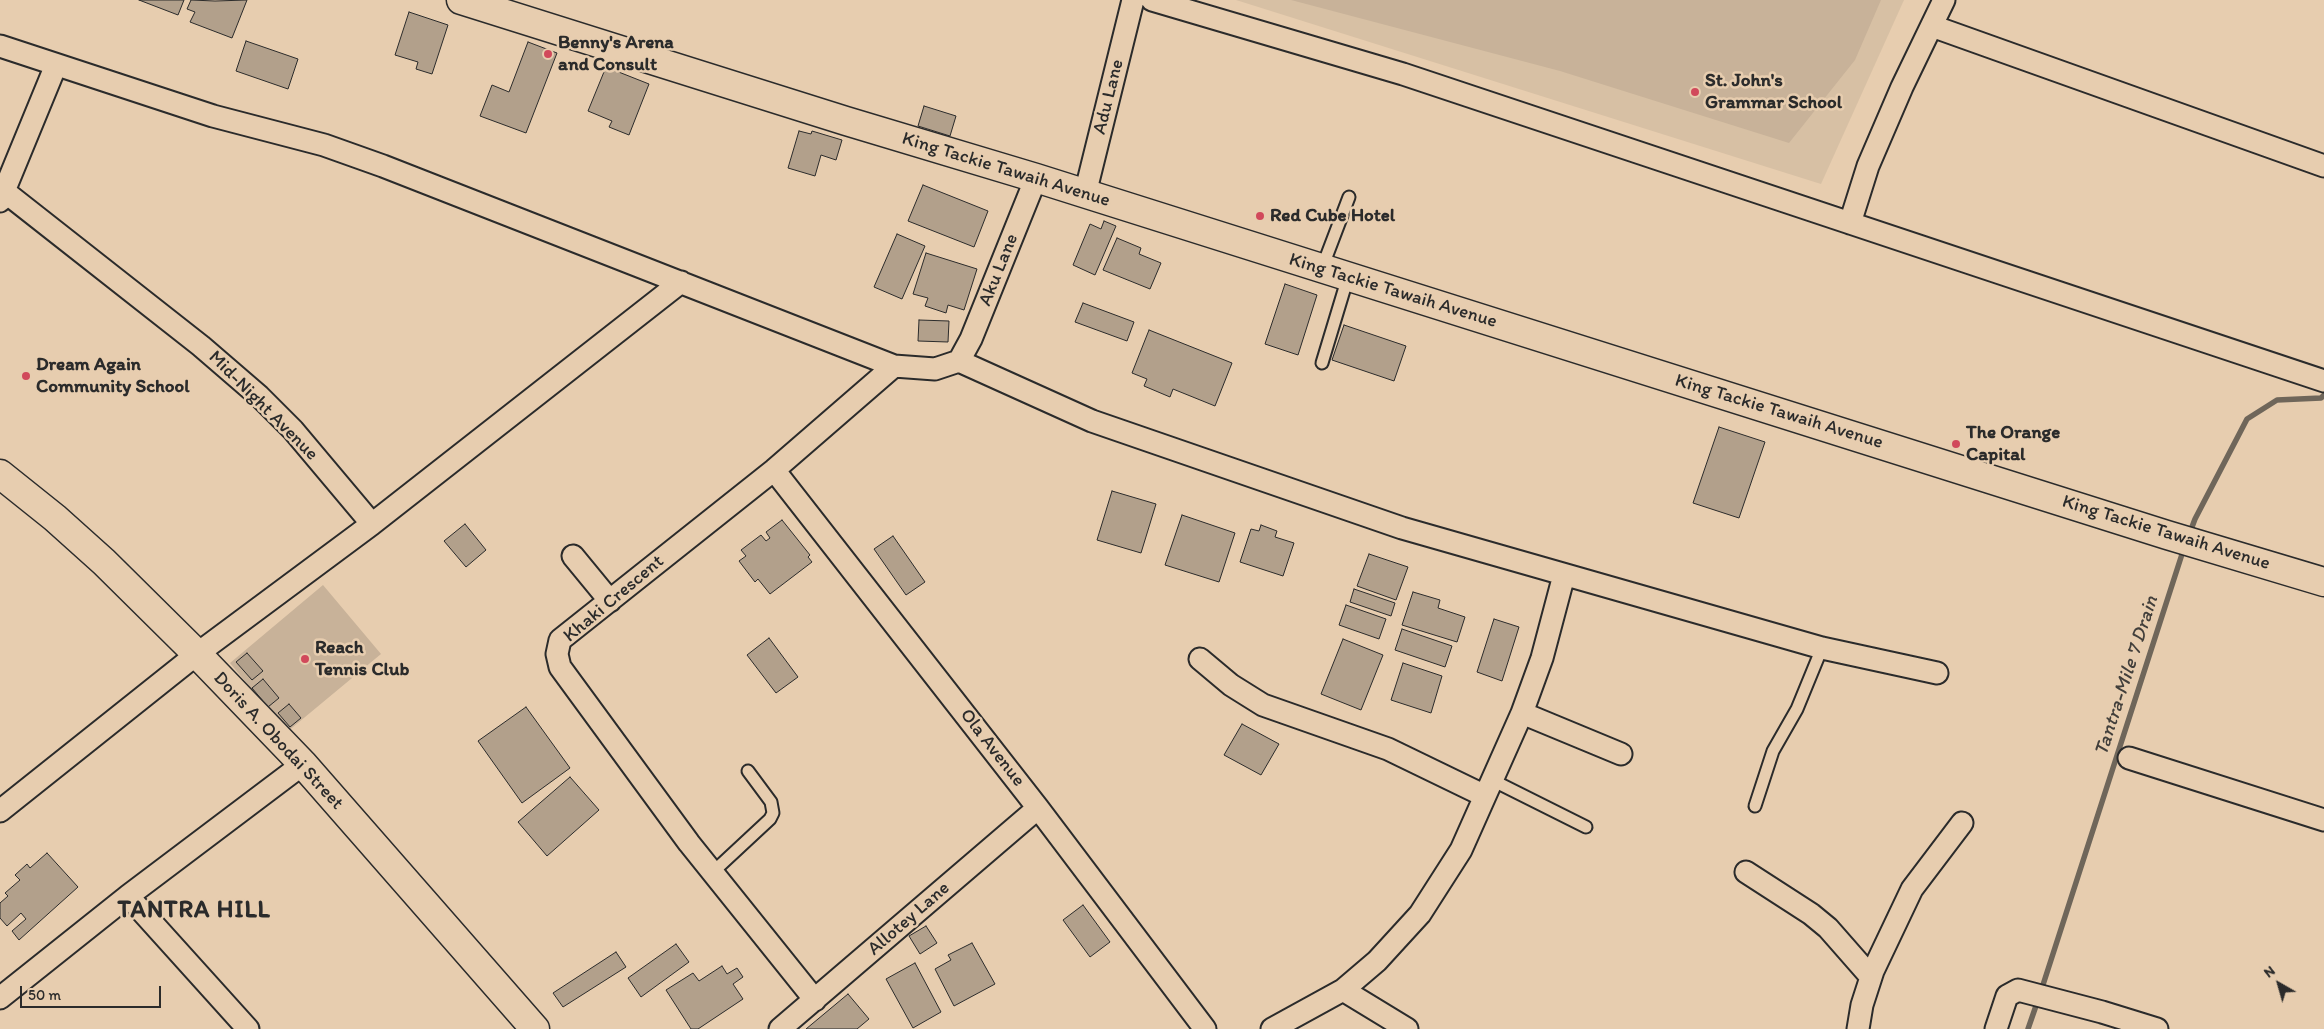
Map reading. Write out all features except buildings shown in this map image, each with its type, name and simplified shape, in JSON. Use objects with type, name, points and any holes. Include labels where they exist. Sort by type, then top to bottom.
[{"type":"street","name":"King Tackie Tawaih Avenue","points":[[461,0],[846,121],[1036,178],[2167,535],[2324,582]]},
{"type":"street","name":"Adu Lane","points":[[1085,194],[1132,0]]},
{"type":"street","points":[[1152,0],[1403,74],[2323,380]]},
{"type":"street","points":[[1850,223],[1868,166],[1902,87],[1944,0]]},
{"type":"street","points":[[1932,26],[2324,166]]},
{"type":"street","points":[[0,46],[213,116],[333,148],[894,366],[935,369],[959,360],[1092,421],[1402,528],[1822,648],[1936,673]]},
{"type":"street","points":[[1,193],[56,65]]},
{"type":"street","name":"Aku Lane","points":[[959,360],[971,340],[1036,178]]},
{"type":"street","name":"Mid-Night Avenue","points":[[1,193],[202,346],[259,396],[293,430],[372,524]]},
{"type":"street","points":[[4,802],[197,654],[372,524],[681,282]]},
{"type":"street","name":"Khaki Crescent","points":[[815,1000],[713,872],[560,667],[557,654],[560,640],[774,470],[894,366]]},
{"type":"street","name":"Ola Avenue","points":[[774,470],[1038,808],[1205,1029]]},
{"type":"street","name":"Doris A. Obodai Street","points":[[0,474],[76,537],[197,654],[303,764],[535,1029]]},
{"type":"street","points":[[573,556],[610,601]]},
{"type":"street","points":[[1272,1029],[1343,990],[1377,962],[1420,914],[1461,850],[1522,713],[1542,658],[1564,575]]},
{"type":"street","points":[[1200,659],[1231,685],[1263,705],[1388,749],[1488,788]]},
{"type":"street","points":[[1522,713],[1621,754]]},
{"type":"street","points":[[2129,758],[2324,820]]},
{"type":"street","points":[[0,998],[128,896],[303,764]]},
{"type":"street","name":"Allotey Lane","points":[[780,1029],[1038,808]]},
{"type":"street","points":[[1858,1029],[1871,977],[1912,889],[1962,823]]},
{"type":"street","points":[[1746,872],[1812,914],[1828,928],[1871,977]]},
{"type":"street","points":[[128,896],[248,1029]]},
{"type":"street","points":[[1343,990],[1408,1029]]},
{"type":"street","points":[[1996,1029],[2007,996],[2018,990],[2158,1029]]},
{"type":"lane","points":[[1322,268],[1349,197]]},
{"type":"lane","points":[[1322,363],[1348,277]]},
{"type":"lane","points":[[1755,806],[1773,751],[1797,709],[1822,648]]},
{"type":"lane","points":[[713,872],[770,819],[773,813],[771,802],[748,771]]},
{"type":"lane","points":[[1488,788],[1586,827]]},
{"type":"shaded area","name":"St. John's Grammar School","points":[[1236,0],[1904,0],[1821,184]]},
{"type":"shaded area","name":"St. John's Grammar School","points":[[1291,0],[1881,0],[1855,60],[1789,143],[1560,71]]},
{"type":"shaded area","name":"Reach Tennis Club","points":[[323,585],[381,654],[287,732],[230,663]]},
{"type":"waterway","name":"Tantra-Mile 7 Drain","points":[[2189,535],[2195,519],[2247,419],[2277,400],[2321,398],[2324,395]]},
{"type":"waterway","name":"Tantra-Mile 7 Drain","points":[[2041,991],[2184,548]]},
{"type":"waterway","name":"Tantra-Mile 7 Drain","points":[[2028,1029],[2038,1000]]},
{"type":"place","name":"Benny's Arena and Consult","points":[[548,54]]},
{"type":"place","name":"St. John's Grammar School","points":[[1695,92]]},
{"type":"place","name":"Red Cube Hotel","points":[[1260,216]]},
{"type":"place","name":"Dream Again Community School","points":[[26,376]]},
{"type":"place","name":"The Orange Capital","points":[[1956,444]]},
{"type":"place","name":"Reach Tennis Club","points":[[305,659]]},
{"type":"district","name":"TANTRA HILL","points":[[194,911]]}]
